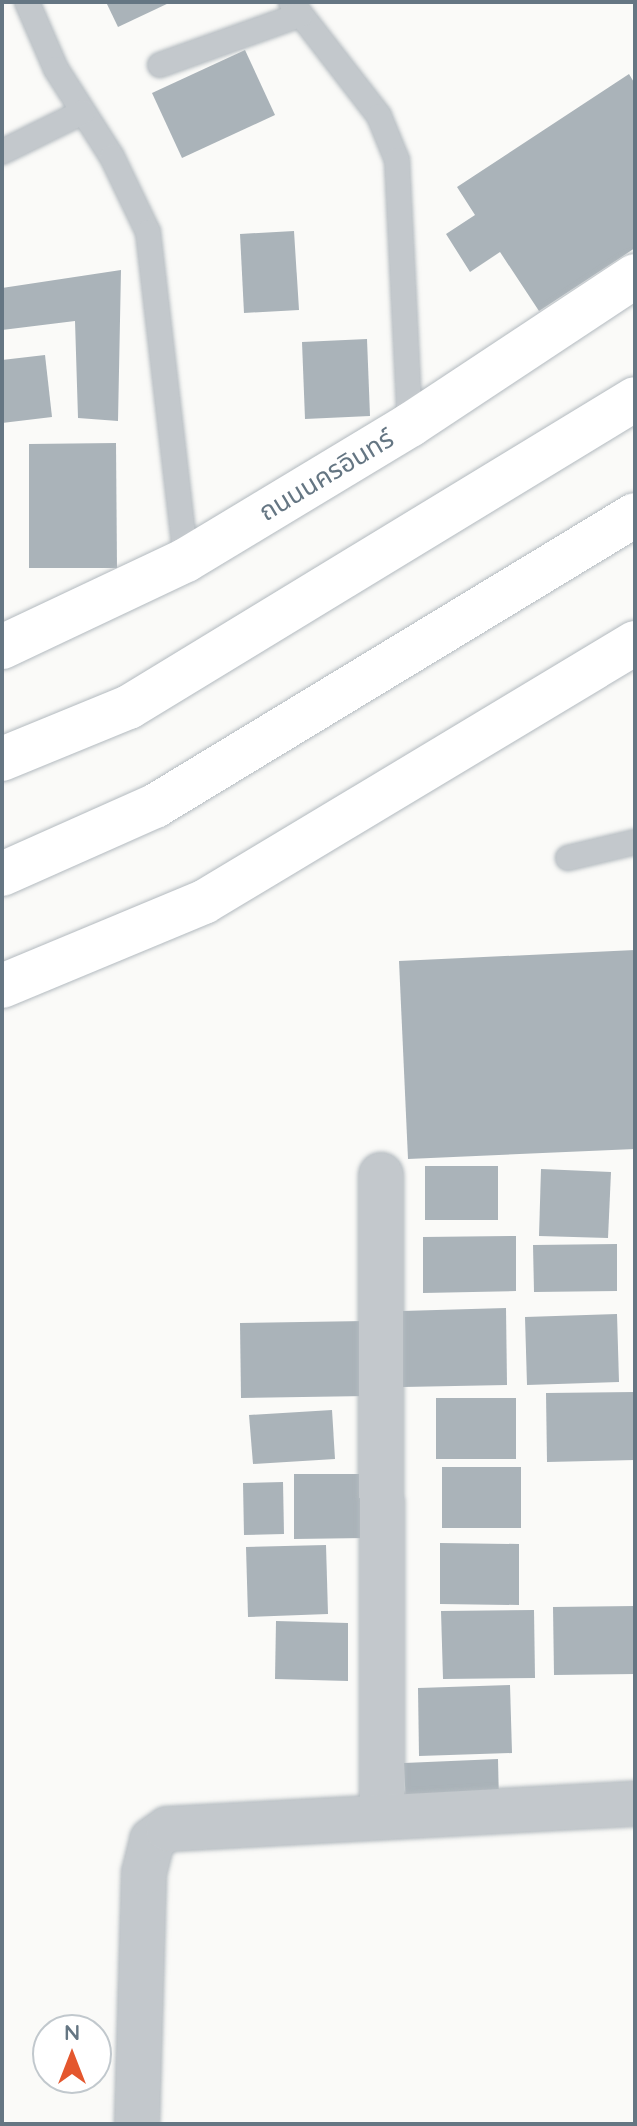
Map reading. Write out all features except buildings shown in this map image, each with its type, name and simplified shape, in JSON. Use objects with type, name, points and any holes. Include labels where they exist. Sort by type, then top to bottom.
[{"type":"main road","name":"ถนนนครอินทร์","points":[[2,647],[186,560],[410,425],[635,276]]},
{"type":"main road","points":[[2,759],[129,707],[635,399]]},
{"type":"main road","points":[[2,874],[155,806],[635,515]]},
{"type":"main road","points":[[2,986],[204,902],[635,643]]},
{"type":"street","points":[[381,1175],[382,1817]]},
{"type":"street","points":[[137,2124],[144,1873],[152,1840],[168,1829],[198,1824],[635,1804]]},
{"type":"lane","points":[[27,2],[56,69],[148,232],[186,560]]},
{"type":"lane","points":[[160,65],[296,9],[379,116],[397,160],[410,425]]},
{"type":"lane","points":[[2,152],[83,112]]},
{"type":"lane","points":[[568,858],[635,842]]}]
